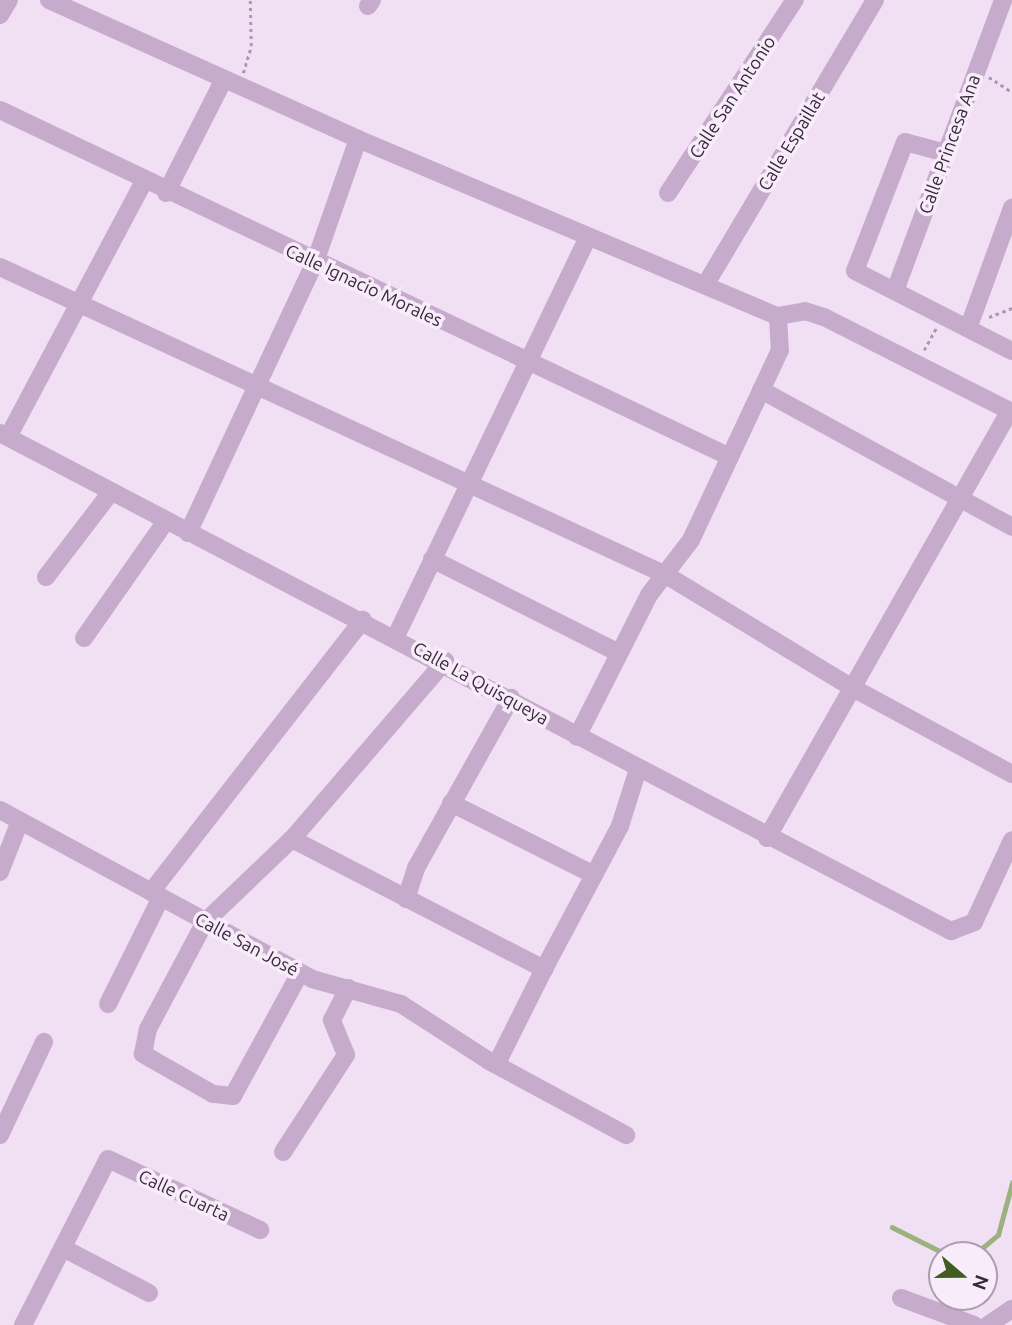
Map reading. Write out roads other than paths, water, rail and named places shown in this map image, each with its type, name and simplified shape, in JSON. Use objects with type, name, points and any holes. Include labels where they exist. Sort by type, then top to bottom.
[{"type":"street","points":[[0,15],[9,0]]},
{"type":"street","points":[[49,0],[358,139],[588,237],[707,282],[778,316],[805,311],[824,317],[917,361],[1011,411],[963,500],[851,687],[767,838]]},
{"type":"street","name":"Calle San Antonio","points":[[668,194],[795,0]]},
{"type":"street","name":"Calle Espaillat","points":[[707,282],[876,0]]},
{"type":"street","name":"Calle Princesa Ana","points":[[896,288],[1003,0]]},
{"type":"street","points":[[166,193],[231,82]]},
{"type":"street","name":"Calle Ignacio Morales","points":[[0,110],[166,193],[730,457]]},
{"type":"street","points":[[188,533],[315,262],[358,139]]},
{"type":"street","points":[[946,153],[905,142],[855,262],[859,274],[896,288],[1012,351]]},
{"type":"street","points":[[4,435],[82,304],[144,181]]},
{"type":"street","points":[[969,326],[1012,208]]},
{"type":"street","points":[[396,636],[469,480],[530,363],[588,237]]},
{"type":"street","points":[[0,267],[260,383],[666,575],[851,687],[1012,774]]},
{"type":"street","points":[[577,737],[619,653],[666,575],[691,540],[780,350],[778,316]]},
{"type":"street","points":[[761,390],[1012,527]]},
{"type":"street","name":"Calle La Quisqueya","points":[[4,435],[188,533],[445,661],[637,772],[961,931],[974,922],[1012,840]]},
{"type":"street","points":[[46,577],[111,492]]},
{"type":"street","points":[[84,638],[166,521]]},
{"type":"street","points":[[432,559],[619,653]]},
{"type":"street","points":[[108,1004],[156,895],[363,620]]},
{"type":"street","points":[[300,973],[233,1096],[213,1094],[154,1066],[144,1055],[143,1041],[205,922],[292,839],[445,661]]},
{"type":"street","points":[[406,899],[451,803],[511,698]]},
{"type":"street","points":[[498,1061],[629,805],[637,772]]},
{"type":"street","points":[[451,803],[594,875]]},
{"type":"street","name":"Calle San José","points":[[0,810],[300,973],[401,1004],[626,1135]]},
{"type":"street","points":[[0,872],[20,821]]},
{"type":"street","points":[[292,839],[544,970]]},
{"type":"street","points":[[283,1152],[346,1055],[332,1020],[348,988]]},
{"type":"street","points":[[0,1135],[44,1042]]},
{"type":"street","name":"Calle Cuarta","points":[[63,1248],[108,1159],[260,1230]]},
{"type":"street","points":[[23,1325],[63,1248],[149,1293]]},
{"type":"street","points":[[901,1298],[945,1321],[974,1325]]},
{"type":"street","points":[[988,1325],[1012,1309]]},
{"type":"waterway","points":[[991,1241],[998,1235],[1012,1183]]},
{"type":"waterway","points":[[892,1227],[928,1245]]}]
